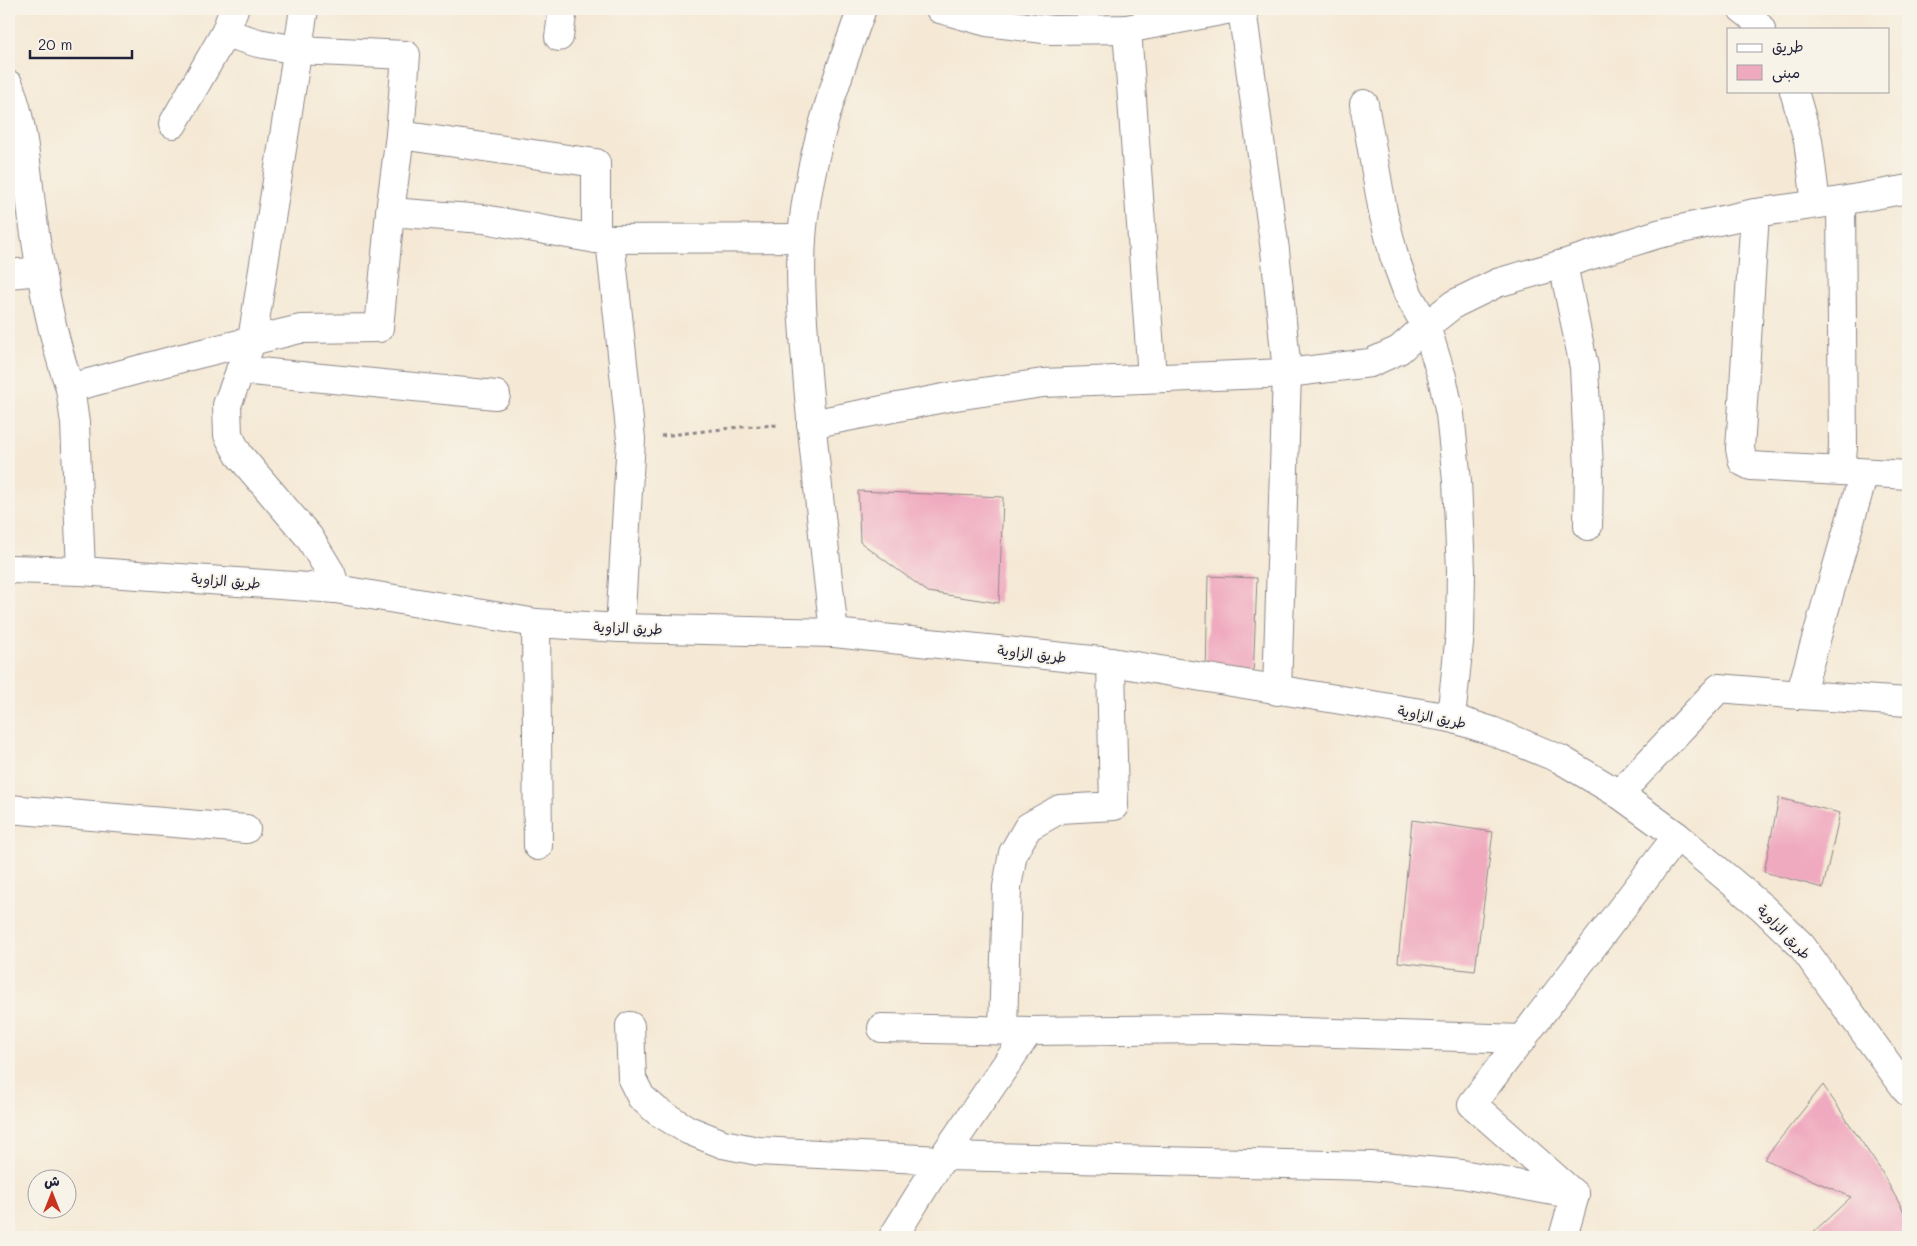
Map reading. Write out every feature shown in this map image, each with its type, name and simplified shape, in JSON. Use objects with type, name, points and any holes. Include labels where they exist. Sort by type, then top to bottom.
[{"type":"street","points":[[304,9],[252,340],[227,405],[228,435],[239,455],[309,537],[331,573],[336,589]]},
{"type":"street","points":[[559,37],[563,9]]},
{"type":"street","points":[[834,633],[811,424],[801,299],[802,238],[810,184],[826,118],[837,77],[862,9]]},
{"type":"street","points":[[940,9],[987,22],[1014,17],[1052,30],[1127,29],[1231,9]]},
{"type":"street","points":[[1242,9],[1275,250],[1287,374],[1277,691]]},
{"type":"street","points":[[1742,9],[1751,16],[1760,28]]},
{"type":"street","points":[[70,388],[300,329],[379,328],[390,212],[400,134],[406,55],[297,50],[258,43],[229,21],[173,124]]},
{"type":"street","points":[[1127,29],[1152,378]]},
{"type":"street","points":[[9,85],[21,131],[40,271],[58,354],[70,388],[74,423],[81,571]]},
{"type":"street","points":[[1794,92],[1829,202],[1843,446],[1853,472],[1800,694]]},
{"type":"street","points":[[1364,104],[1383,212],[1394,256],[1408,294],[1426,326],[1442,378],[1450,414],[1457,480],[1461,570],[1460,633],[1451,718]]},
{"type":"street","points":[[400,134],[596,163],[603,240],[631,439],[620,628]]},
{"type":"street","points":[[811,424],[949,397],[1042,383],[1287,374],[1370,363],[1399,350],[1454,304],[1497,283],[1658,234],[1755,213],[1908,188]]},
{"type":"street","points":[[390,212],[484,219],[603,240],[802,238]]},
{"type":"street","points":[[1755,213],[1740,449],[1743,462],[1751,466],[1908,474]]},
{"type":"street","points":[[1563,264],[1584,367],[1589,469],[1588,526]]},
{"type":"street","points":[[9,274],[40,271]]},
{"type":"street","points":[[240,370],[496,395]]},
{"type":"street","name":"طريق الزاوية","points":[[9,569],[81,571],[336,589],[536,623],[620,628],[834,633],[1111,662],[1277,691],[1451,718],[1492,731],[1560,759],[1619,794],[1677,836],[1762,908],[1801,945],[1908,1092]]},
{"type":"street","points":[[536,623],[538,846]]},
{"type":"street","points":[[893,1237],[943,1158],[1016,1031],[1007,887],[1013,852],[1028,827],[1060,810],[1114,806],[1111,662]]},
{"type":"street","points":[[1619,794],[1719,688],[1908,702]]},
{"type":"street","points":[[9,808],[246,829]]},
{"type":"street","points":[[1576,1195],[1472,1104],[1677,836]]},
{"type":"street","points":[[630,1026],[632,1079],[641,1097],[656,1111],[688,1130],[723,1144],[758,1151],[943,1158],[1371,1166],[1462,1174],[1576,1195]]},
{"type":"street","points":[[882,1028],[1016,1031],[1212,1029],[1523,1039]]},
{"type":"street","points":[[1562,1237],[1576,1195]]},
{"type":"path","points":[[631,439],[740,427],[811,424]]},
{"type":"building","points":[[858,491],[1003,497],[999,603],[928,592],[860,542]]},
{"type":"building","points":[[1208,576],[1257,578],[1253,679],[1206,675]]},
{"type":"building","points":[[1779,798],[1840,813],[1823,888],[1764,872]]},
{"type":"building","points":[[1412,820],[1493,832],[1475,971],[1398,962]]},
{"type":"building","points":[[1823,1085],[1880,1169],[1908,1219],[1908,1237],[1808,1237],[1851,1197],[1764,1159]]}]
